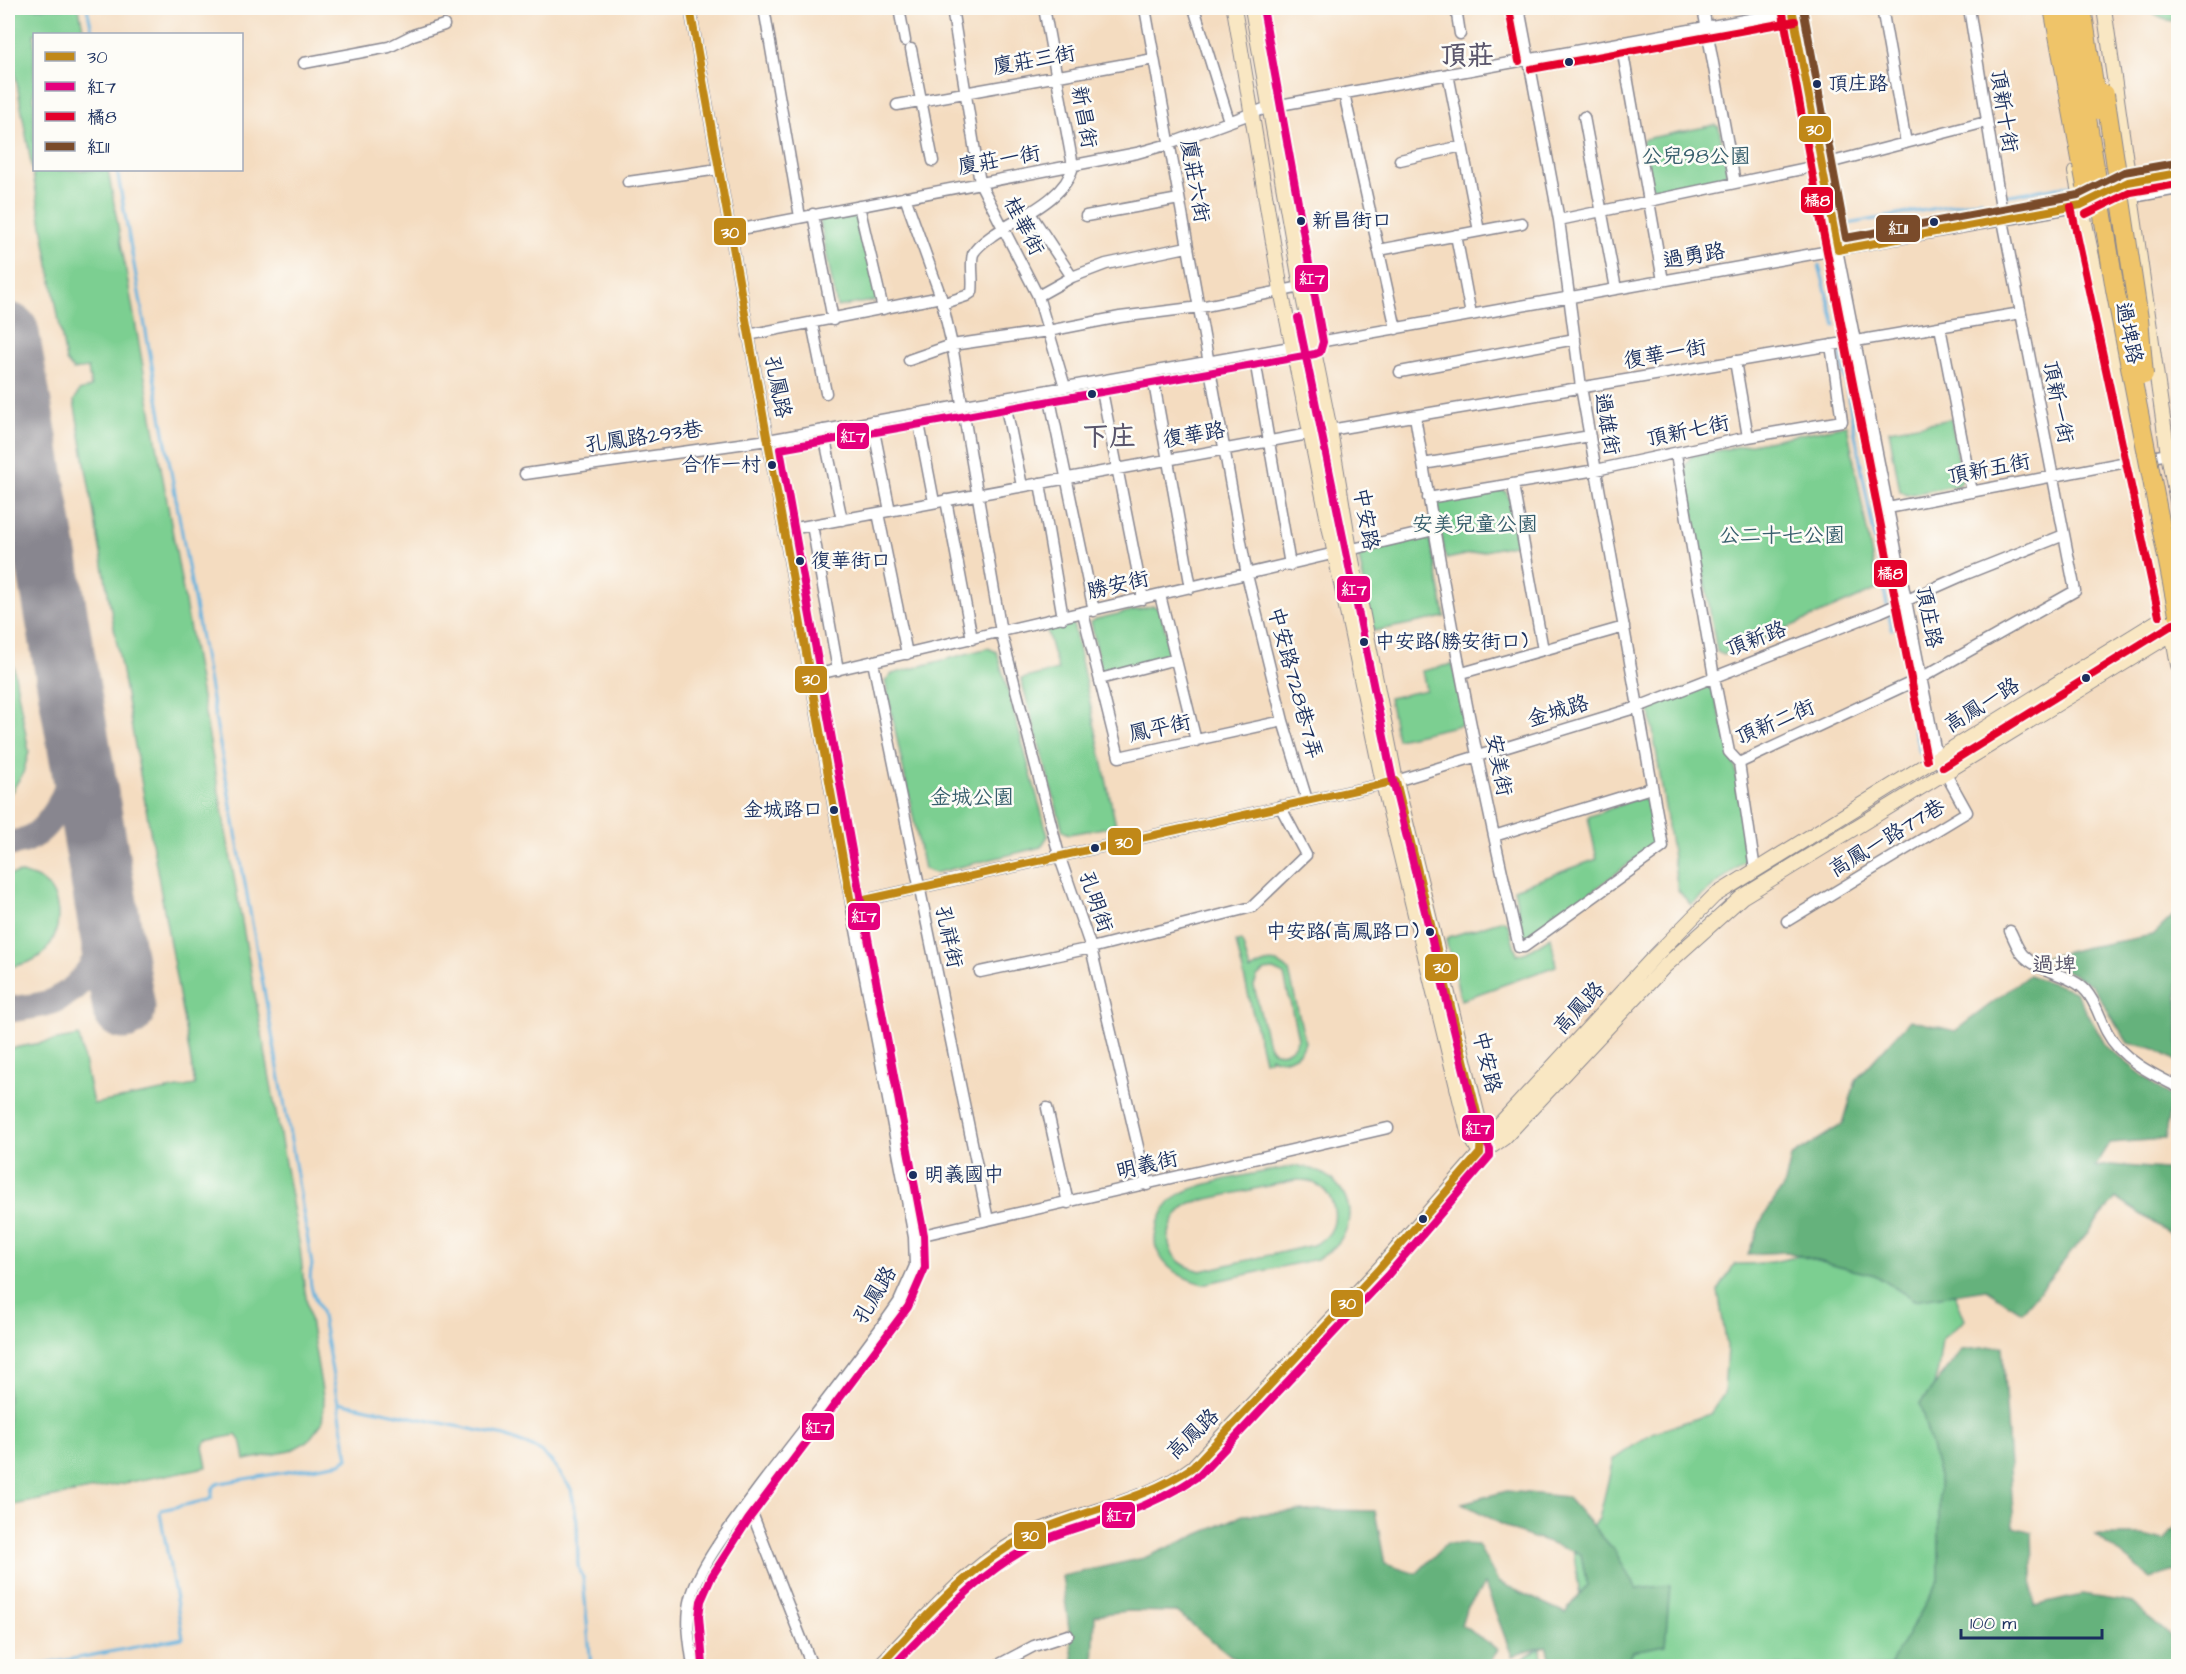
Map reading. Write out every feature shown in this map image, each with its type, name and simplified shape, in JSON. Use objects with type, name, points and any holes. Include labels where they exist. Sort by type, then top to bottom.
[{"type":"highway","points":[[2053,8],[2073,122],[2115,323],[2138,376]]},
{"type":"highway","points":[[2069,8],[2115,289],[2138,376],[2178,551]]},
{"type":"highway","points":[[2082,8],[2127,286],[2138,376],[2175,611]]},
{"type":"highway","points":[[2093,8],[2139,319],[2138,376]]},
{"type":"street","name":"孔鳳路","points":[[690,8],[851,903],[914,1237],[915,1266],[899,1302],[748,1503],[700,1575],[691,1597],[688,1613],[693,1666]]},
{"type":"street","points":[[764,8],[800,217]]},
{"type":"street","points":[[899,8],[933,161]]},
{"type":"street","name":"桂華街","points":[[952,8],[980,183],[1038,296],[1065,387]]},
{"type":"street","name":"廈莊六街","points":[[1145,8],[1224,449]]},
{"type":"street","points":[[1194,8],[1229,121]]},
{"type":"street","name":"中安路","points":[[1234,8],[1281,291],[1335,555],[1390,782],[1481,1129],[1480,1154]]},
{"type":"street","name":"中安路","points":[[1252,8],[1301,287],[1330,430],[1390,782]]},
{"type":"street","points":[[1456,8],[1460,34]]},
{"type":"street","name":"過雄街","points":[[1519,8],[1558,220],[1581,387],[1663,847]]},
{"type":"street","points":[[1703,8],[1735,183]]},
{"type":"street","points":[[1882,8],[1906,143]]},
{"type":"street","name":"頂新十街","points":[[1969,8],[2003,220]]},
{"type":"street","name":"過埤路","points":[[2044,8],[2081,205],[2136,460],[2175,611],[2178,665]]},
{"type":"street","name":"過埤路","points":[[2104,8],[2130,197],[2173,453],[2178,507]]},
{"type":"street","name":"廈莊一街","points":[[731,231],[1137,153],[1169,144],[1269,107],[1792,9]]},
{"type":"street","name":"頂庄路","points":[[1792,9],[1921,678],[1937,758],[1944,773]]},
{"type":"street","name":"新昌街","points":[[748,335],[883,309],[942,301],[966,296],[972,292],[974,283],[972,257],[975,251],[1003,228],[1030,213],[1067,183],[1073,166],[1045,13]]},
{"type":"street","points":[[304,63],[389,47],[413,35],[444,24]]},
{"type":"street","points":[[1621,42],[1663,281]]},
{"type":"street","name":"廈莊三街","points":[[897,105],[1154,59]]},
{"type":"street","points":[[1448,74],[1479,231]]},
{"type":"street","points":[[1344,93],[1396,329]]},
{"type":"street","points":[[1584,117],[1616,290]]},
{"type":"street","points":[[1558,220],[1821,165],[1986,122]]},
{"type":"street","points":[[1400,160],[1462,146]]},
{"type":"street","points":[[628,183],[719,169]]},
{"type":"street","name":"過勇路","points":[[2081,205],[2128,182],[2178,173]]},
{"type":"street","name":"過勇路","points":[[1048,390],[2178,189]]},
{"type":"street","points":[[905,197],[942,301],[962,406]]},
{"type":"street","points":[[1086,216],[1179,199]]},
{"type":"street","points":[[859,206],[883,309]]},
{"type":"street","points":[[1030,213],[1072,277]]},
{"type":"street","points":[[813,214],[833,320]]},
{"type":"street","name":"頂新一街","points":[[2003,220],[2075,591]]},
{"type":"street","points":[[1379,250],[1522,223]]},
{"type":"street","points":[[1456,235],[1471,315]]},
{"type":"street","points":[[1038,296],[1072,277],[1106,264],[1187,247]]},
{"type":"street","points":[[909,360],[952,345],[1048,331],[1120,316],[1200,307],[1301,287]]},
{"type":"street","name":"復華一街","points":[[1505,400],[2021,313]]},
{"type":"street","points":[[812,323],[826,393]]},
{"type":"street","points":[[1940,327],[1972,492]]},
{"type":"street","points":[[1400,372],[1575,339]]},
{"type":"street","points":[[1748,437],[1842,421],[1831,345]]},
{"type":"street","points":[[1254,354],[1290,565]]},
{"type":"street","name":"頂新七街","points":[[1428,498],[1596,470],[1748,437],[1735,361]]},
{"type":"street","points":[[1152,372],[1191,588]]},
{"type":"street","points":[[1100,381],[1143,599]]},
{"type":"street","name":"孔鳳路293巷","points":[[525,474],[768,440],[1048,390]]},
{"type":"street","name":"鳳平街","points":[[1048,390],[1066,478],[1100,679],[1119,757],[1283,721]]},
{"type":"street","points":[[1004,398],[1022,486]]},
{"type":"street","name":"復華路","points":[[785,530],[1311,433],[1505,400]]},
{"type":"street","name":"孔明街","points":[[962,406],[1001,632],[1059,855],[1090,948],[1147,1185]]},
{"type":"street","points":[[917,414],[934,502]]},
{"type":"street","name":"安美街","points":[[1415,416],[1428,498],[1477,756],[1519,948],[1533,942],[1663,847]]},
{"type":"street","points":[[872,421],[890,511]]},
{"type":"street","points":[[823,430],[842,520]]},
{"type":"street","points":[[1423,464],[1590,436]]},
{"type":"street","name":"中安路728巷7弄","points":[[1224,449],[1246,575],[1283,721],[1307,800]]},
{"type":"street","name":"頂新五街","points":[[1888,508],[2173,453]]},
{"type":"street","name":"頂新二街","points":[[1676,454],[1729,752],[1739,763],[1921,678],[2075,591]]},
{"type":"street","points":[[1040,483],[1063,618]]},
{"type":"street","points":[[1513,484],[1543,650]]},
{"type":"street","points":[[946,500],[972,639]]},
{"type":"street","points":[[878,513],[907,654]]},
{"type":"street","points":[[812,525],[838,670]]},
{"type":"street","name":"勝安街","points":[[810,676],[1434,530]]},
{"type":"street","name":"頂新路","points":[[1638,707],[1884,610],[2064,535]]},
{"type":"street","points":[[1160,595],[1196,741]]},
{"type":"street","name":"高鳳一路","points":[[1714,896],[2175,611]]},
{"type":"street","points":[[1462,673],[1624,627]]},
{"type":"street","name":"高鳳一路","points":[[1726,911],[1742,897],[2176,632]]},
{"type":"street","points":[[1100,679],[1176,659]]},
{"type":"street","name":"孔祥街","points":[[873,662],[988,1220]]},
{"type":"street","name":"金城路","points":[[851,903],[1390,782],[1638,707]]},
{"type":"street","points":[[1739,763],[1755,870]]},
{"type":"street","name":"高鳳一路77巷","points":[[1787,921],[1967,812],[1944,773]]},
{"type":"street","points":[[1494,836],[1651,788]]},
{"type":"street","points":[[980,972],[1090,948],[1252,907],[1306,855],[1280,806]]},
{"type":"street","name":"高鳳路","points":[[879,1666],[969,1574],[1007,1546],[1037,1531],[1148,1492],[1193,1467],[1379,1269],[1480,1154],[1495,1129],[1653,958],[1714,896]]},
{"type":"street","name":"高鳳路","points":[[1480,1154],[1504,1138],[1664,967],[1726,911]]},
{"type":"street","points":[[2010,931],[2021,953],[2035,966],[2066,978],[2085,990],[2108,1034],[2124,1054],[2178,1087]]},
{"type":"street","points":[[1047,1107],[1068,1203]]},
{"type":"street","name":"明義街","points":[[914,1237],[1388,1128]]},
{"type":"street","points":[[748,1503],[812,1666]]},
{"type":"street","points":[[996,1666],[1034,1646],[1068,1635]]},
{"type":"green space","points":[[8,8],[79,8],[84,33],[33,33],[33,171],[108,171],[300,1247],[304,1285],[324,1402],[322,1423],[308,1441],[290,1451],[245,1460],[242,1443],[236,1435],[206,1441],[203,1446],[207,1467],[8,1506],[8,1049],[79,1036],[93,1104],[195,1085],[74,401],[79,391],[91,387],[88,368],[73,370],[66,361],[8,33]]},
{"type":"green space","points":[[2148,8],[2178,11],[2178,21],[2162,18]]},
{"type":"green space","name":"公兒98公園","points":[[1715,125],[1719,127],[1727,171],[1724,178],[1658,189],[1650,185],[1642,142],[1645,139]]},
{"type":"green space","points":[[860,208],[879,300],[837,307],[819,216]]},
{"type":"green space","points":[[1951,419],[1962,481],[1959,485],[1907,495],[1900,491],[1889,430]]},
{"type":"green space","name":"公二十七公園","points":[[1847,425],[1878,589],[1724,655],[1717,652],[1685,466],[1691,456]]},
{"type":"green space","name":"安美兒童公園","points":[[1502,490],[1509,498],[1518,544],[1446,559],[1436,510],[1437,503]]},
{"type":"green space","points":[[1425,535],[1430,537],[1445,617],[1374,631],[1358,553]]},
{"type":"green space","points":[[1153,606],[1160,609],[1171,653],[1166,658],[1106,673],[1101,671],[1091,622]]},
{"type":"green space","points":[[1073,623],[1116,826],[1069,834],[1063,831],[1021,679],[1058,670],[1046,628]]},
{"type":"green space","points":[[8,637],[29,752],[23,773],[8,796]]},
{"type":"green space","name":"金城公園","points":[[988,648],[997,652],[1048,836],[1041,847],[935,873],[924,869],[885,681],[892,674]]},
{"type":"green space","points":[[1453,664],[1465,724],[1397,739],[1389,698],[1426,690],[1422,671]]},
{"type":"green space","points":[[1703,681],[1711,685],[1735,765],[1749,857],[1691,905],[1678,890],[1650,711],[1654,703]]},
{"type":"green space","points":[[1640,797],[1647,802],[1656,843],[1531,938],[1523,938],[1514,889],[1597,859],[1588,817]]},
{"type":"green space","points":[[21,873],[38,879],[50,889],[57,906],[57,924],[51,942],[42,954],[28,962],[8,967],[8,875]]},
{"type":"green space","points":[[2178,911],[2178,1062],[2153,1048],[2128,1043],[2092,985],[2044,958],[2153,935]]},
{"type":"green space","points":[[1503,920],[1508,924],[1517,955],[1527,952],[1551,937],[1556,966],[1461,1000],[1446,941],[1449,937]]},
{"type":"green space","points":[[1242,941],[1250,971],[1270,962],[1280,964],[1289,971],[1305,1042],[1296,1056],[1280,1059],[1270,1056],[1270,1059],[1264,1061],[1236,942]],"holes":[[[1273,970],[1284,975],[1298,1038],[1291,1048],[1281,1053],[1273,1051],[1268,1045],[1254,986],[1257,977],[1265,971]]]},
{"type":"green space","points":[[2029,975],[2075,991],[2106,1046],[2172,1099],[2164,1139],[2110,1143],[2095,1167],[2110,1165],[2178,1170],[2178,1239],[2116,1198],[2022,1312],[1986,1289],[1914,1300],[1875,1275],[1787,1252],[1748,1254],[1762,1219],[1785,1184],[1791,1157],[1843,1124],[1856,1080],[1910,1020],[1955,1031]]},
{"type":"green space","points":[[1296,1166],[1315,1170],[1331,1179],[1342,1191],[1348,1204],[1349,1219],[1344,1234],[1334,1247],[1317,1259],[1203,1284],[1182,1276],[1160,1257],[1155,1236],[1161,1216],[1173,1199],[1200,1186]],"holes":[[[1296,1180],[1317,1184],[1329,1197],[1334,1210],[1333,1225],[1330,1231],[1326,1237],[1313,1245],[1201,1271],[1181,1263],[1171,1251],[1169,1235],[1174,1220],[1190,1203]]]},
{"type":"green space","points":[[1828,1247],[1955,1295],[1965,1320],[1942,1339],[1938,1370],[1929,1404],[1965,1515],[1930,1666],[1610,1666],[1580,1596],[1572,1542],[1599,1519],[1613,1460],[1652,1433],[1710,1414],[1724,1394],[1727,1347],[1718,1291],[1735,1264],[1782,1260]]},
{"type":"green space","points":[[2002,1346],[2014,1527],[2032,1532],[2034,1606],[2082,1595],[2133,1603],[2178,1643],[2178,1666],[1890,1666],[1939,1580],[1939,1477],[1920,1404],[1962,1350]]},
{"type":"green space","points":[[1507,1491],[1567,1497],[1615,1551],[1636,1589],[1670,1585],[1665,1645],[1633,1651],[1625,1666],[1554,1666],[1546,1646],[1512,1656],[1485,1584],[1466,1609],[1461,1625],[1498,1649],[1488,1666],[1244,1666],[1176,1612],[1127,1611],[1095,1615],[1093,1666],[1074,1666],[1062,1576],[1144,1558],[1243,1515],[1320,1510],[1375,1511],[1385,1564],[1416,1574],[1447,1543],[1478,1545],[1498,1582],[1565,1613],[1587,1586],[1581,1554],[1516,1532],[1462,1503]]},
{"type":"green space","points":[[2178,1523],[2178,1570],[2151,1578],[2095,1535],[2142,1535],[2165,1540]]},
{"type":"green space","points":[[1540,1648],[1544,1666],[1512,1666]]},
{"type":"waterway","points":[[87,8],[93,33]]},
{"type":"waterway","points":[[35,1666],[183,1638],[161,1510],[208,1500],[212,1497],[214,1487],[220,1483],[341,1463],[348,1458],[321,1311],[313,1294],[311,1283],[312,1265],[292,1146],[117,171]]},
{"type":"waterway","points":[[2004,196],[2071,185]]},
{"type":"waterway","points":[[1842,225],[1981,200]]},
{"type":"waterway","points":[[1819,265],[1835,325]]},
{"type":"waterway","points":[[1840,353],[1887,605]]},
{"type":"waterway","points":[[1888,611],[1892,629]]},
{"type":"waterway","points":[[1908,703],[1920,753]]},
{"type":"waterway","points":[[338,1402],[505,1436],[537,1449],[551,1461],[571,1489],[577,1521],[578,1566],[583,1578],[591,1666]]},
{"type":"taxiway","points":[[8,844],[26,840],[37,833],[55,812],[68,785],[79,745]]},
{"type":"taxiway","points":[[8,1010],[48,1003],[76,986],[92,966],[98,954],[108,915]]},
{"type":"runway","points":[[8,334],[124,1008]]},
{"type":"transit line","name":"30","points":[[690,8],[851,903]]},
{"type":"transit line","name":"紅7","points":[[703,1665],[699,1616],[701,1601],[712,1576],[748,1520],[908,1307],[925,1268],[924,1235],[780,449],[1320,352],[1323,342],[1263,8]]},
{"type":"transit line","name":"30","points":[[1792,8],[1838,250]]},
{"type":"transit line","name":"紅11","points":[[1803,8],[1846,238],[2078,195],[2124,172],[2176,163]]},
{"type":"transit line","name":"橘8","points":[[1509,10],[1519,61]]},
{"type":"transit line","name":"橘8","points":[[1783,13],[1821,221],[1927,760]]},
{"type":"transit line","name":"橘8","points":[[1531,69],[1795,21]]},
{"type":"transit line","name":"30","points":[[1838,250],[2081,205],[2128,182],[2178,173]]},
{"type":"transit line","name":"橘8","points":[[2086,214],[2131,192],[2178,184]]},
{"type":"transit line","name":"橘8","points":[[2071,207],[2159,616]]},
{"type":"transit line","name":"紅7","points":[[893,1666],[943,1614],[979,1582],[1018,1554],[1059,1534],[1142,1506],[1200,1475],[1387,1276],[1490,1156],[1490,1149],[1478,1128],[1393,781],[1298,318]]},
{"type":"transit line","name":"橘8","points":[[1943,767],[2175,623]]},
{"type":"transit line","name":"30","points":[[851,903],[1396,781],[1481,1129],[1480,1153]]},
{"type":"transit line","name":"30","points":[[879,1666],[952,1591],[992,1557],[1014,1543],[1058,1523],[1156,1488],[1193,1467],[1379,1269],[1480,1153]]},
{"type":"place","name":"頂庄路","points":[[1817,84]]},
{"type":"place","name":"新昌街口","points":[[1301,221]]},
{"type":"place","name":"合作一村","points":[[772,465]]},
{"type":"place","name":"復華街口","points":[[800,561]]},
{"type":"place","name":"中安路(勝安街口)","points":[[1364,642]]},
{"type":"place","name":"金城路口","points":[[834,810]]},
{"type":"place","name":"中安路(高鳳路口)","points":[[1430,932]]},
{"type":"place","name":"明義國中","points":[[913,1175]]},
{"type":"district","name":"頂莊","points":[[1467,56]]},
{"type":"district","name":"下庄","points":[[1109,437]]},
{"type":"district","name":"過埤","points":[[2054,965]]}]
